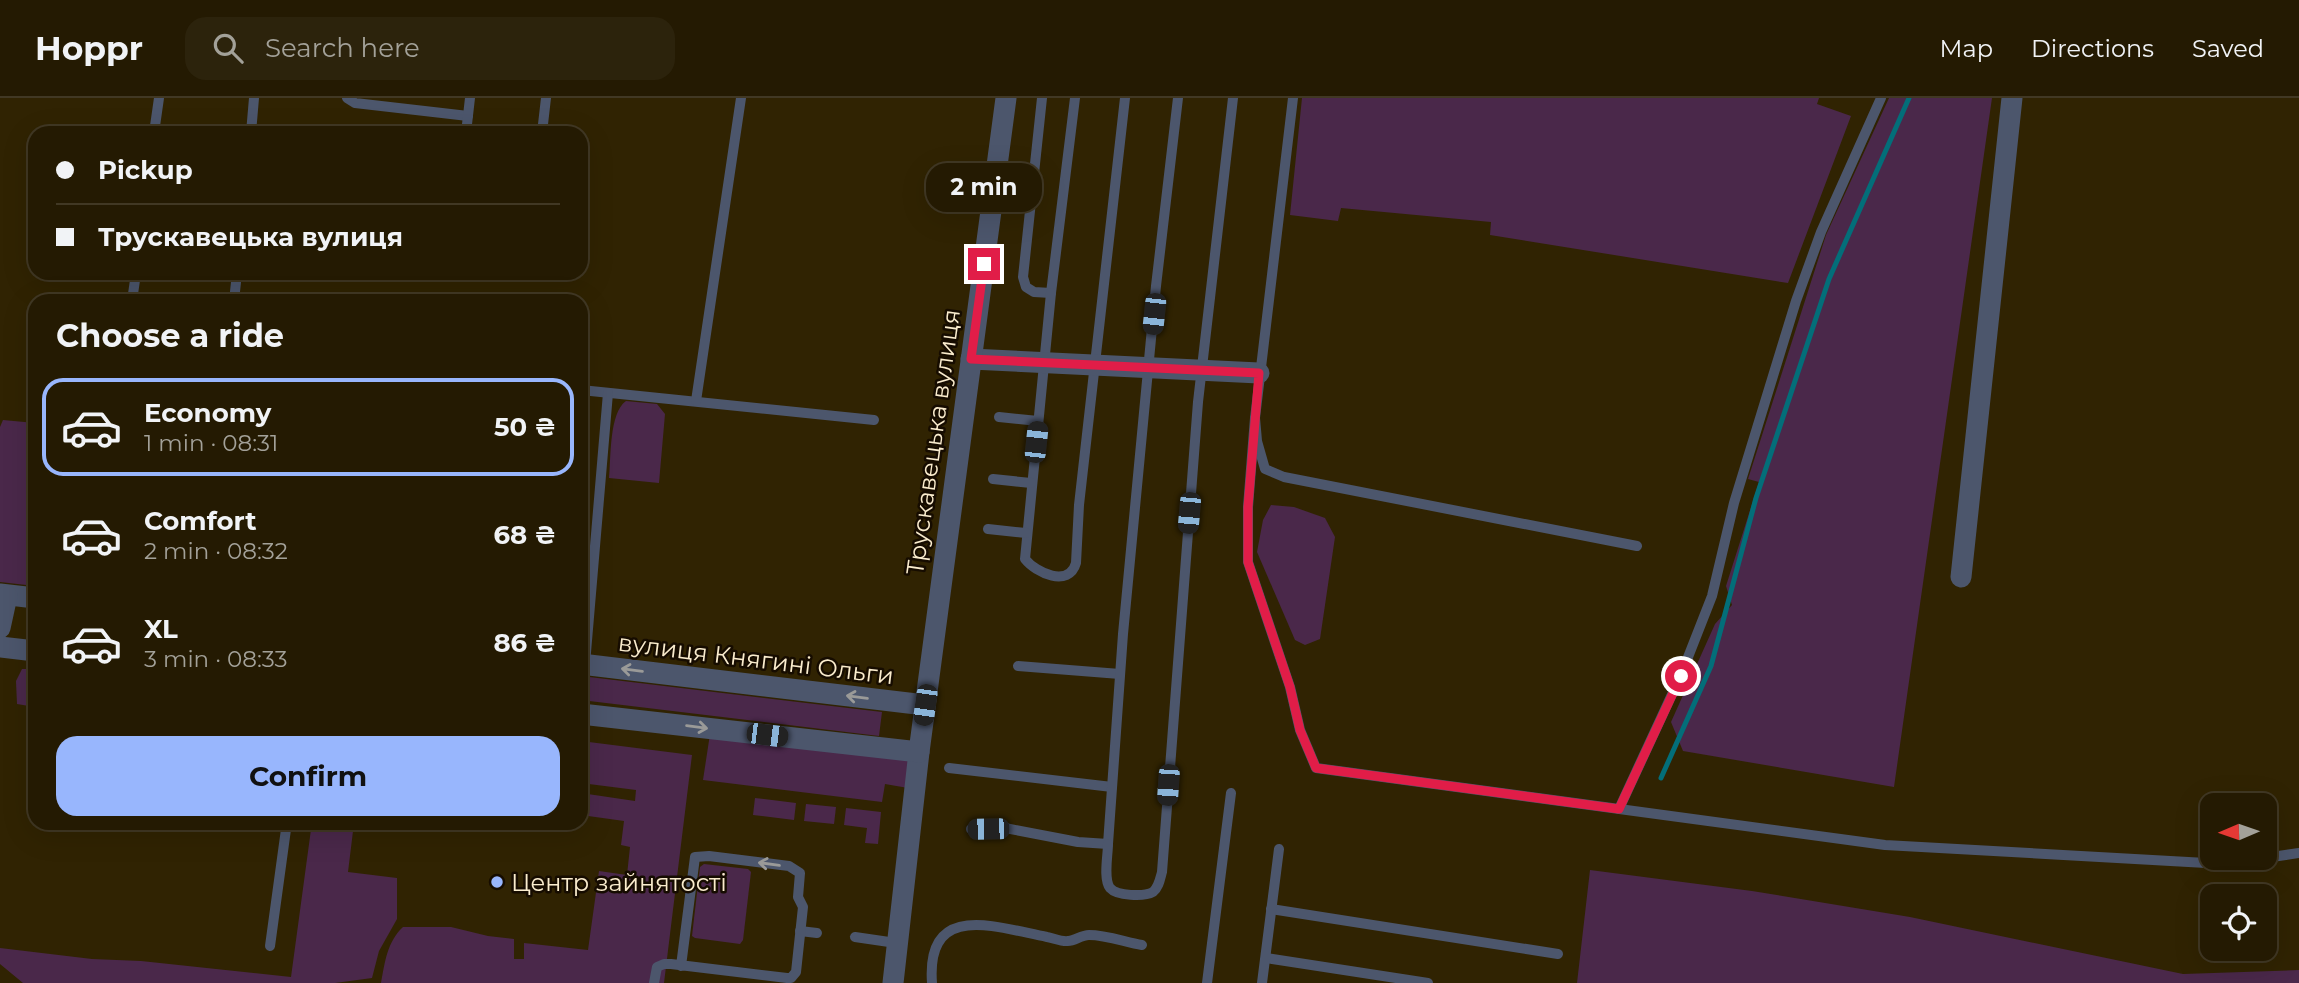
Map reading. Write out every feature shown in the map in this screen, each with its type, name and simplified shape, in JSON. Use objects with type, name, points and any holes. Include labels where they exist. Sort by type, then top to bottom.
[{"type":"street","name":"Трускавецька вулиця","points":[[892,983],[925,705],[1006,98]]},
{"type":"street","points":[[1961,577],[2012,98]]},
{"type":"street","points":[[971,359],[1259,373]]},
{"type":"street","points":[[0,628],[4,595],[28,597]]},
{"type":"street","points":[[0,647],[28,650]]},
{"type":"street","name":"вулиця Княгині Ольги","points":[[588,665],[925,705]]},
{"type":"street","points":[[588,715],[919,752]]},
{"type":"lane","points":[[155,126],[159,98]]},
{"type":"lane","points":[[252,126],[254,98]]},
{"type":"lane","points":[[347,98],[355,103],[468,116]]},
{"type":"lane","points":[[467,126],[470,98]]},
{"type":"lane","points":[[542,126],[546,98]]},
{"type":"lane","points":[[695,401],[741,98]]},
{"type":"lane","points":[[1042,98],[1023,277],[1026,287],[1034,292],[1051,293]]},
{"type":"lane","points":[[1075,98],[1026,533],[1025,559],[1030,566],[1050,576],[1069,575],[1074,570],[1094,365],[1125,98]]},
{"type":"lane","points":[[1178,98],[1148,368],[1120,674],[1108,845],[1110,888],[1117,892],[1141,895],[1151,893],[1158,885],[1161,872],[1202,370],[1233,98]]},
{"type":"lane","points":[[1293,98],[1259,373],[1248,507],[1248,562],[1290,687],[1300,730],[1316,768],[1885,845],[2224,864],[2299,853]]},
{"type":"lane","points":[[1619,809],[1681,676],[1712,596],[1734,503],[1796,301],[1821,232],[1881,98]]},
{"type":"lane","points":[[588,391],[874,420]]},
{"type":"lane","points":[[588,623],[608,393]]},
{"type":"lane","points":[[999,417],[1038,421]]},
{"type":"lane","points":[[1255,418],[1265,468],[1284,477],[1637,546]]},
{"type":"lane","points":[[993,479],[1031,483]]},
{"type":"lane","points":[[988,529],[1026,533]]},
{"type":"lane","points":[[588,582],[593,582]]},
{"type":"lane","points":[[1018,666],[1120,674]]},
{"type":"lane","points":[[949,768],[1112,787]]},
{"type":"lane","points":[[1207,983],[1231,793]]},
{"type":"lane","points":[[971,829],[1005,828],[1108,845]]},
{"type":"lane","points":[[270,946],[286,830]]},
{"type":"lane","points":[[1262,983],[1279,849]]},
{"type":"lane","points":[[654,983],[660,964],[791,978],[796,972],[803,907],[798,897],[800,873],[789,866],[709,856],[695,857],[681,966]]},
{"type":"lane","points":[[1272,909],[1558,954]]},
{"type":"lane","points":[[932,983],[934,951],[940,939],[948,929],[963,926],[986,926],[1069,942],[1087,934],[1142,945]]},
{"type":"lane","points":[[800,931],[817,933]]},
{"type":"lane","points":[[855,937],[897,943]]},
{"type":"lane","points":[[1266,958],[1428,983]]},
{"type":"shaded area","points":[[1302,98],[1819,98],[1817,104],[1851,116],[1788,283],[1490,235],[1491,222],[1341,208],[1338,221],[1290,215]]},
{"type":"shaded area","points":[[1889,98],[1992,98],[1894,787],[1683,751],[1671,722],[1715,624],[1732,605],[1726,586],[1759,482],[1748,479],[1826,235]]},
{"type":"shaded area","points":[[626,401],[657,404],[665,414],[659,483],[609,478],[616,415]]},
{"type":"shaded area","points":[[3,420],[28,422],[28,585],[0,582],[0,427]]},
{"type":"shaded area","points":[[1271,505],[1294,507],[1325,518],[1335,537],[1320,639],[1305,645],[1295,640],[1257,552],[1263,520]]},
{"type":"shaded area","points":[[22,669],[28,669],[28,706],[17,704],[16,681]]},
{"type":"shaded area","points":[[588,677],[882,712],[879,736],[588,701]]},
{"type":"shaded area","points":[[710,734],[902,754],[912,763],[908,788],[885,784],[882,802],[703,780]]},
{"type":"shaded area","points":[[588,742],[692,755],[664,983],[381,983],[390,946],[403,927],[451,927],[514,939],[514,959],[524,959],[524,943],[588,950],[599,871],[627,875],[630,847],[621,845],[624,821],[588,816],[588,794],[635,801],[636,790],[588,784]]},
{"type":"shaded area","points":[[755,798],[796,803],[794,820],[753,815]]},
{"type":"shaded area","points":[[806,804],[836,807],[834,824],[804,821]]},
{"type":"shaded area","points":[[846,808],[881,812],[878,844],[865,843],[867,828],[844,825]]},
{"type":"shaded area","points":[[311,830],[353,830],[348,872],[397,878],[397,919],[379,951],[372,978],[335,983],[23,983],[0,964],[0,948],[92,959],[141,961],[291,977]]},
{"type":"shaded area","points":[[704,864],[748,869],[751,872],[743,940],[740,944],[692,936],[700,867]]},
{"type":"shaded area","points":[[1590,870],[1752,891],[1910,917],[2183,974],[2299,970],[2299,983],[1577,983]]},
{"type":"waterway","points":[[1661,778],[1711,666],[1756,498],[1829,279],[1909,98]]},
{"type":"place","name":"Центр зайнятості","points":[[497,882]]},
{"type":"route","points":[[984,264],[971,359],[1259,373],[1248,507],[1248,562],[1290,687],[1300,730],[1316,768],[1619,809],[1681,676]]}]
